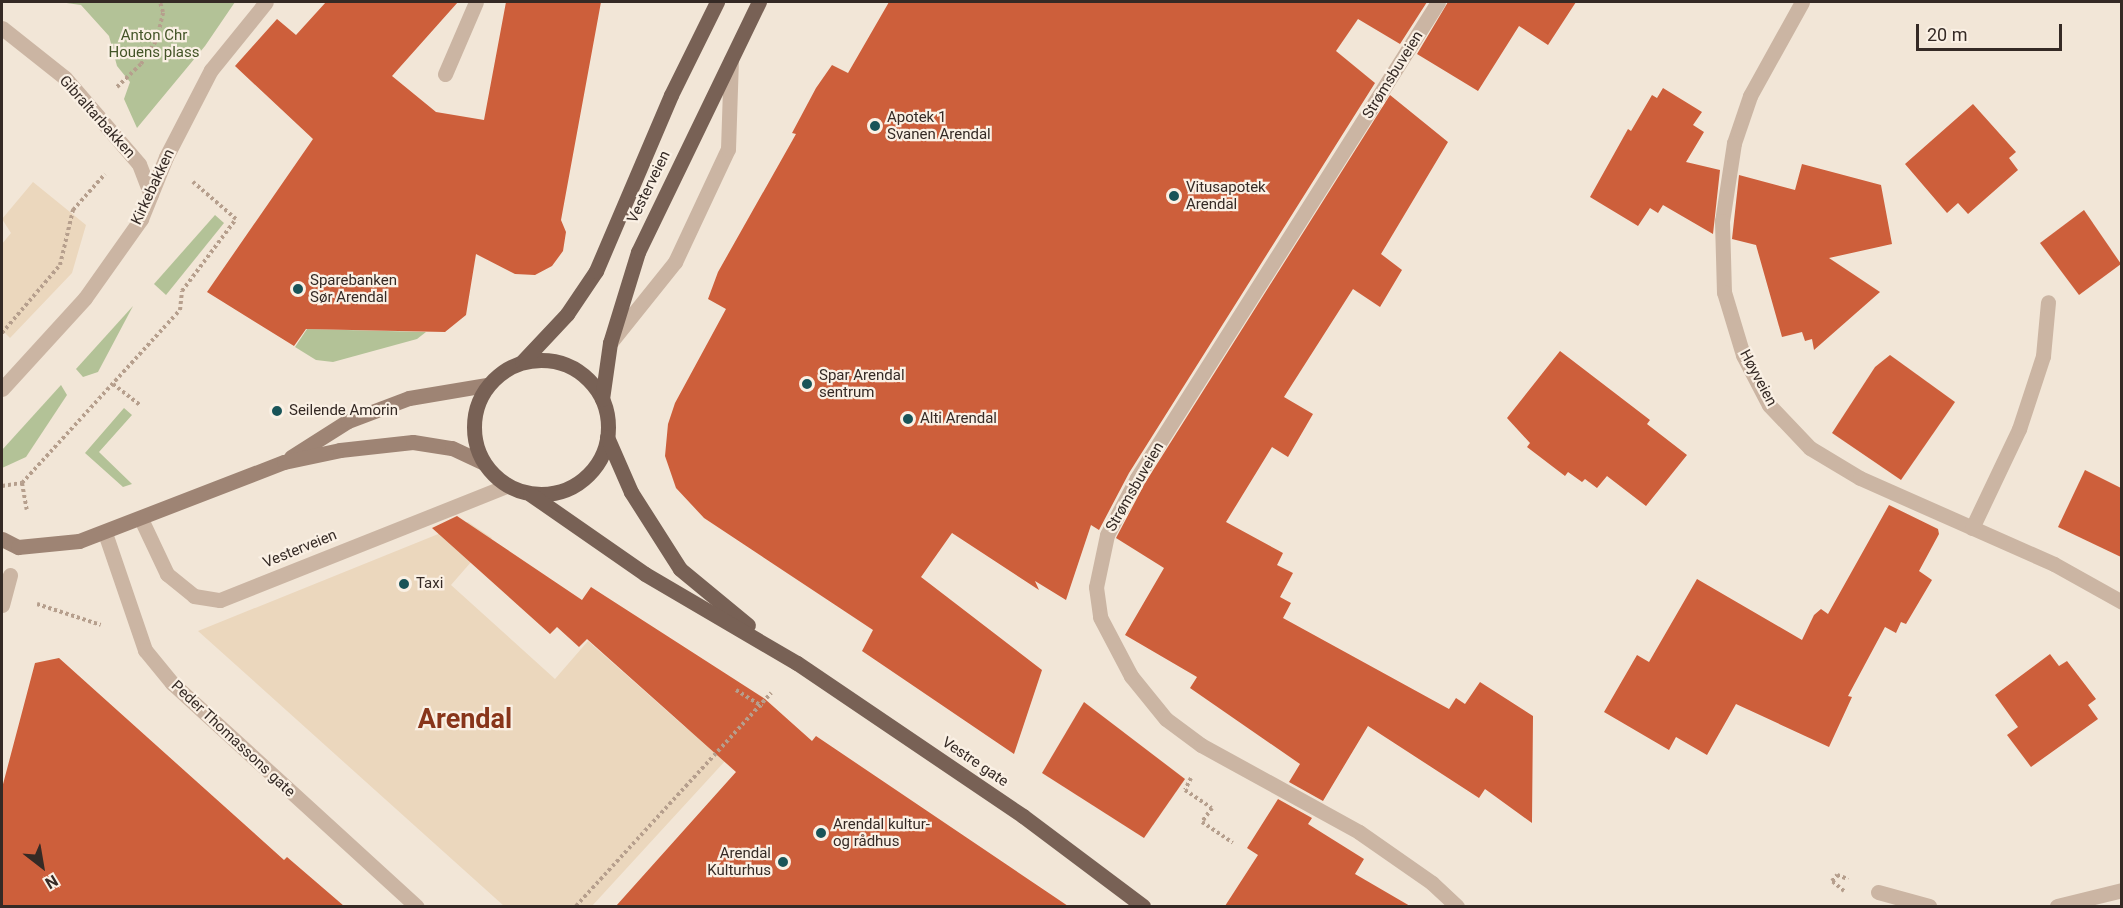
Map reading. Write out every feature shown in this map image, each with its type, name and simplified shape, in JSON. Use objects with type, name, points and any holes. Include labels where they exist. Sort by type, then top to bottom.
[{"type":"main road","name":"Vesterveien","points":[[522,363],[567,314],[596,270],[671,95],[717,2]]},
{"type":"main road","name":"Vesterveien","points":[[602,399],[610,343],[638,252],[759,2]]},
{"type":"main road","points":[[522,363],[560,363],[577,370],[602,399],[607,437],[601,458],[589,475],[571,488],[551,494],[530,494],[507,486],[482,462],[474,442],[473,422],[488,385],[503,371],[522,363]]},
{"type":"main road","name":"Vestre gate","points":[[607,437],[631,492],[680,569],[782,654]]},
{"type":"main road","name":"Vestre gate","points":[[530,494],[645,574],[782,654],[1023,816],[1143,906]]},
{"type":"street","name":"Kirkebakken","points":[[2,389],[85,298],[141,219],[211,70],[266,2]]},
{"type":"street","points":[[446,74],[476,2]]},
{"type":"street","name":"Strømsbuveien","points":[[1438,2],[1137,478],[1107,535],[1096,587],[1100,617],[1131,676],[1166,719],[1201,745],[1359,832],[1432,883],[1457,906]]},
{"type":"street","name":"Høyveien","points":[[1802,2],[1750,96],[1734,143],[1722,221],[1724,292],[1743,355],[1769,405],[1810,448],[1860,478],[2054,564],[2121,602]]},
{"type":"street","name":"Gibraltarbakken","points":[[2,28],[65,78],[139,164],[151,195]]},
{"type":"street","points":[[610,343],[675,262],[728,149],[731,60]]},
{"type":"street","points":[[1972,528],[2019,429],[2043,356],[2048,302]]},
{"type":"street","points":[[284,462],[348,421],[409,398],[488,385]]},
{"type":"street","points":[[2,539],[18,547],[79,541],[105,533],[284,462],[340,450],[413,442],[452,448],[482,462]]},
{"type":"street","name":"Vesterveien","points":[[141,519],[167,574],[194,596],[220,600],[507,486]]},
{"type":"street","name":"Peder Thomassons gate","points":[[105,533],[145,650],[172,683],[416,906]]},
{"type":"street","points":[[3,599],[10,575]]},
{"type":"street","points":[[1878,892],[1929,906]]},
{"type":"street","points":[[2057,906],[2120,893]]},
{"type":"path","points":[[93,111],[141,64],[157,39],[163,12],[160,2]]},
{"type":"path","points":[[2,333],[60,265],[73,210],[127,150]]},
{"type":"path","points":[[2,486],[22,483],[180,310],[182,291],[236,219],[205,193]]},
{"type":"path","points":[[113,384],[140,405]]},
{"type":"path","points":[[22,483],[27,510]]},
{"type":"path","points":[[3,599],[105,626]]},
{"type":"path","points":[[736,690],[761,705]]},
{"type":"path","points":[[576,906],[771,693]]},
{"type":"path","points":[[1184,773],[1191,779],[1185,790],[1212,808],[1202,822],[1233,843]]},
{"type":"green space","name":"Anton Chr Houens plass","points":[[59,2],[235,2],[205,46],[137,128],[124,99],[130,82],[117,66],[109,36],[81,5]]},
{"type":"green space","points":[[215,215],[224,223],[166,295],[154,284]]},
{"type":"green space","points":[[133,306],[98,372],[83,377],[76,369]]},
{"type":"green space","points":[[307,329],[426,332],[417,339],[333,362],[316,360],[295,347]]},
{"type":"green space","points":[[61,385],[67,395],[26,457],[2,468],[2,450]]},
{"type":"green space","points":[[124,408],[132,415],[99,452],[132,484],[123,487],[85,453]]},
{"type":"shaded area","points":[[33,182],[86,225],[72,273],[10,338],[2,330],[2,244],[11,233],[2,219]]},
{"type":"shaded area","points":[[468,522],[492,538],[451,585],[555,679],[588,641],[685,727],[737,748],[592,906],[504,906],[198,631]]},
{"type":"building","points":[[326,2],[458,2],[392,76],[436,112],[484,120],[506,2],[601,2],[561,220],[566,232],[563,251],[552,266],[535,275],[515,274],[476,254],[466,315],[445,332],[306,329],[294,346],[207,292],[313,139],[235,66],[277,19],[296,35]]},
{"type":"building","name":"Alti Arendal","points":[[889,2],[1427,2],[1400,44],[1358,19],[1336,51],[1375,83],[1129,473],[1099,530],[1091,525],[1066,600],[1035,581],[1039,590],[952,533],[921,577],[1042,670],[1014,754],[862,651],[873,630],[704,518],[676,488],[665,456],[668,424],[675,403],[726,309],[708,299],[718,272],[796,134],[792,133],[816,88],[832,65],[848,73]]},
{"type":"building","points":[[1448,2],[1576,2],[1548,45],[1519,26],[1478,91],[1417,54]]},
{"type":"building","points":[[1663,88],[1702,112],[1693,125],[1704,132],[1686,162],[1720,170],[1713,234],[1663,205],[1658,213],[1650,208],[1638,226],[1590,197],[1628,129],[1631,131],[1652,95],[1657,98]]},
{"type":"building","points":[[1390,95],[1448,142],[1381,254],[1402,270],[1380,307],[1353,289],[1284,397],[1313,414],[1288,457],[1272,447],[1226,522],[1283,553],[1277,565],[1293,573],[1280,597],[1291,603],[1283,618],[1449,709],[1456,698],[1465,704],[1480,682],[1533,716],[1532,823],[1485,789],[1479,798],[1368,726],[1323,801],[1289,782],[1300,764],[1190,688],[1197,677],[1125,635],[1164,568],[1116,538],[1145,483]]},
{"type":"building","points":[[1973,104],[2016,152],[2009,158],[2018,170],[1968,214],[1958,203],[1947,213],[1905,164]]},
{"type":"building","points":[[1802,164],[1881,185],[1892,244],[1829,258],[1880,292],[1814,350],[1812,339],[1805,341],[1802,332],[1782,337],[1756,245],[1732,239],[1739,175],[1795,190]]},
{"type":"building","points":[[2084,210],[2121,264],[2079,295],[2040,243]]},
{"type":"building","points":[[1560,351],[1650,420],[1647,424],[1687,455],[1646,506],[1607,476],[1597,488],[1585,479],[1582,482],[1568,472],[1565,476],[1527,447],[1530,443],[1507,418]]},
{"type":"building","points":[[1890,355],[1955,402],[1901,480],[1832,433],[1875,367]]},
{"type":"building","points":[[2085,470],[2121,488],[2121,557],[2058,527]]},
{"type":"building","points":[[1889,505],[1938,529],[1939,534],[1919,571],[1932,580],[1906,624],[1901,622],[1896,633],[1885,627],[1848,696],[1852,697],[1829,747],[1736,704],[1707,755],[1676,737],[1669,750],[1604,712],[1637,655],[1649,662],[1697,579],[1802,640],[1814,615],[1821,609],[1828,614]]},
{"type":"building","name":"Arendal kultur- og rådhus","points":[[457,516],[582,600],[591,587],[765,699],[812,741],[816,736],[1068,906],[616,906],[736,772],[587,639],[579,647],[557,627],[550,634],[432,528]]},
{"type":"building","points":[[2050,654],[2059,666],[2067,661],[2096,699],[2088,705],[2098,719],[2031,767],[2007,735],[2018,727],[1995,695]]},
{"type":"building","points":[[59,658],[284,860],[287,857],[344,906],[2,906],[2,788],[35,663]]},
{"type":"building","points":[[1084,702],[1185,779],[1144,838],[1042,773]]},
{"type":"building","points":[[1278,799],[1312,818],[1308,824],[1364,859],[1355,874],[1410,906],[1225,906],[1258,855],[1247,848]]},
{"type":"place","name":"Apotek 1 Svanen Arendal","points":[[875,126]]},
{"type":"place","name":"Vitusapotek Arendal","points":[[1174,196]]},
{"type":"place","name":"Sparebanken Sør Arendal","points":[[298,289]]},
{"type":"place","name":"Spar Arendal sentrum","points":[[807,384]]},
{"type":"place","name":"Seilende Amorin","points":[[277,411]]},
{"type":"place","name":"Alti Arendal","points":[[908,419]]},
{"type":"place","name":"Taxi","points":[[404,584]]},
{"type":"place","name":"Arendal kultur- og rådhus","points":[[821,833]]},
{"type":"place","name":"Arendal Kulturhus","points":[[783,862]]},
{"type":"district","name":"Arendal","points":[[465,720]]}]
